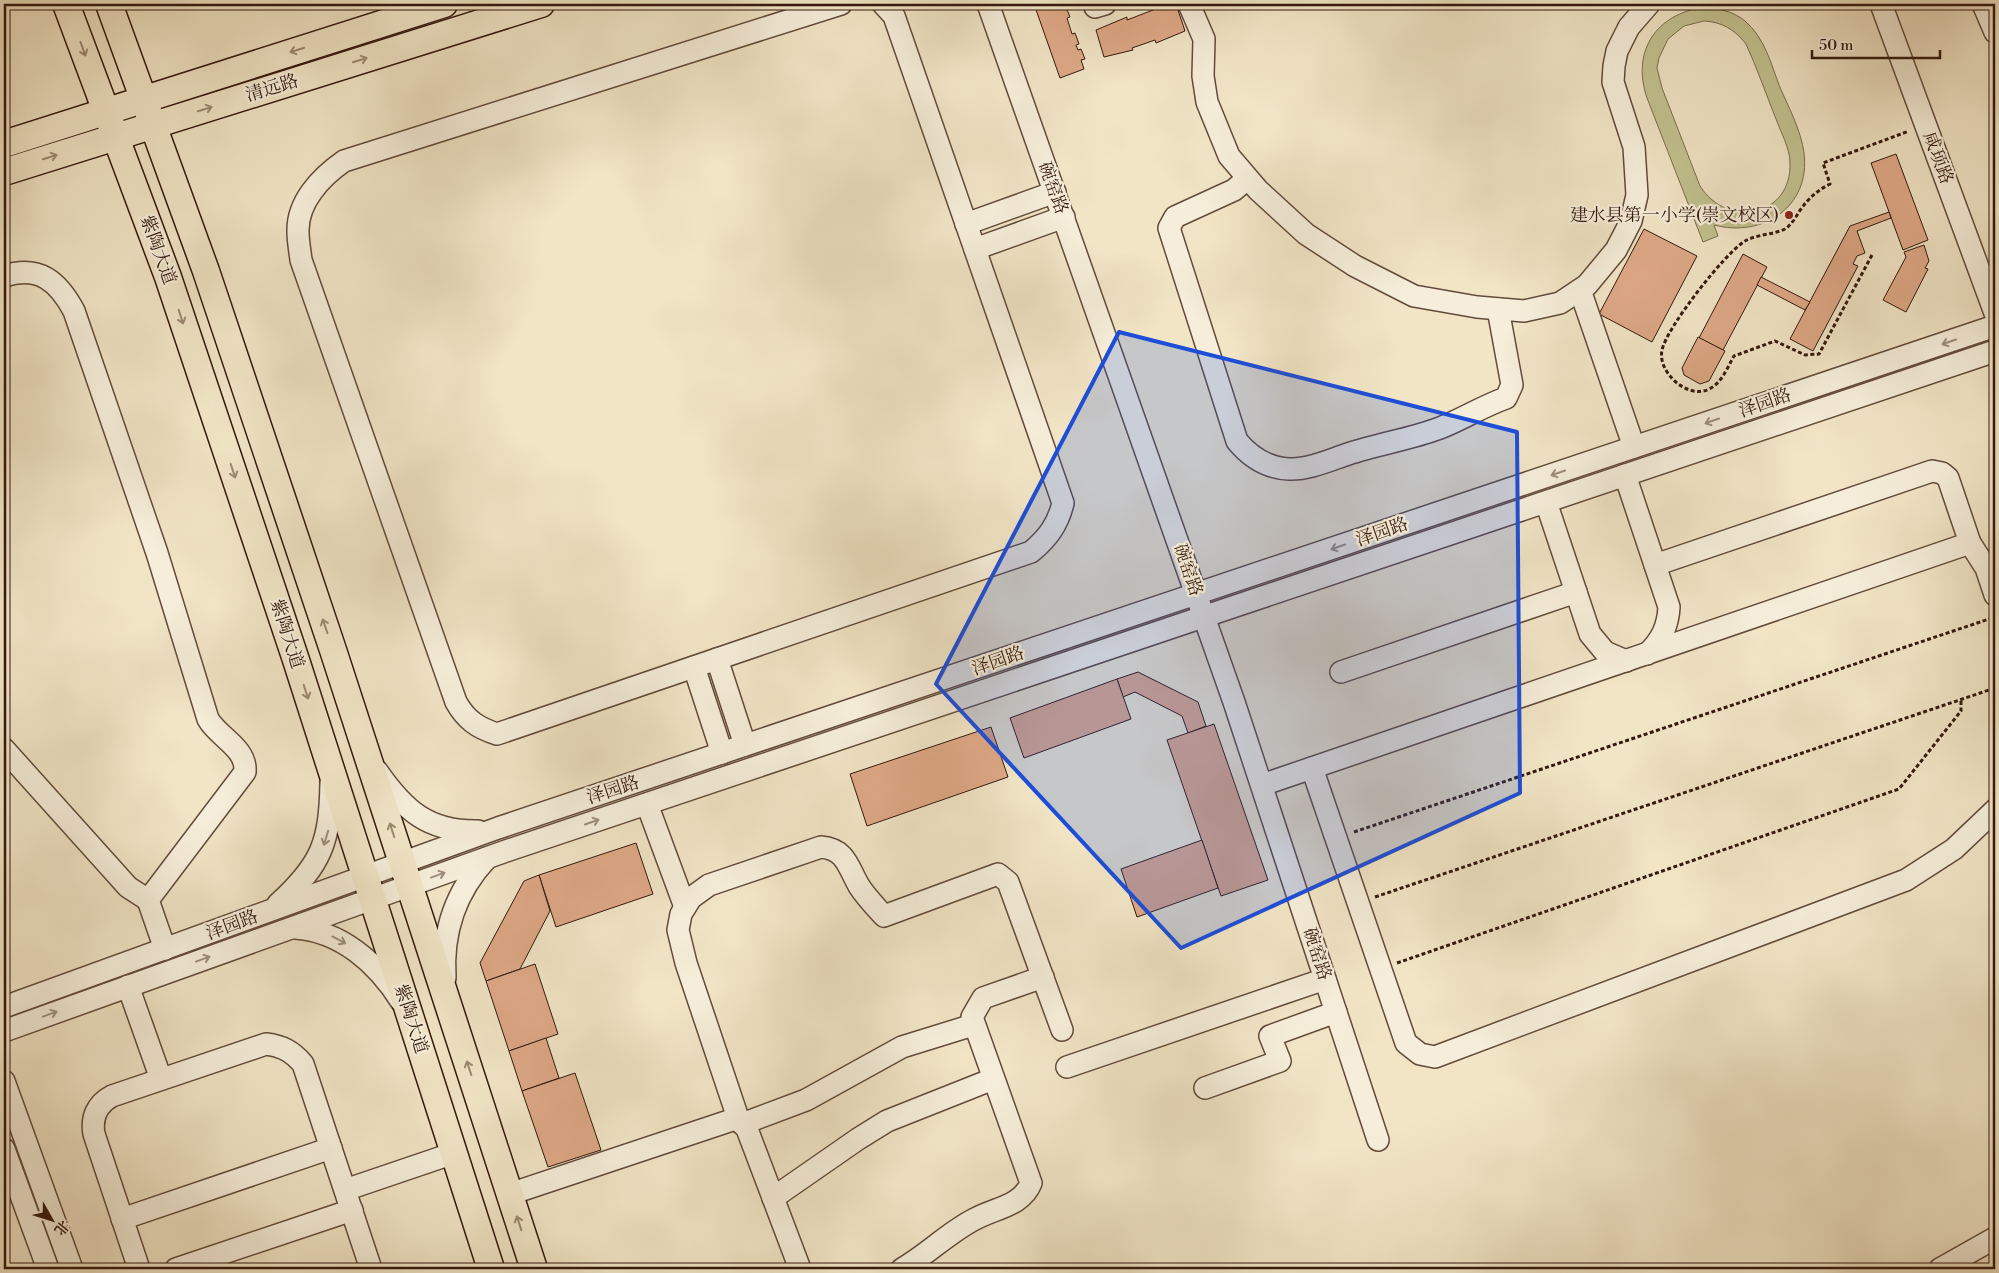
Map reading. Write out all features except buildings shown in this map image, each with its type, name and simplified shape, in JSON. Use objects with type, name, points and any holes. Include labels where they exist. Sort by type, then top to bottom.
[{"type":"main road","name":"紫陶大道","points":[[66,4],[168,277],[332,772],[491,1269]]},
{"type":"main road","points":[[109,4],[209,281],[370,761],[534,1269]]},
{"type":"main road","name":"清远路","points":[[4,144],[444,4]]},
{"type":"main road","name":"清远路","points":[[4,172],[541,4]]},
{"type":"street","points":[[841,4],[344,161],[315,187],[300,219],[298,231],[301,260],[456,702],[467,719],[482,729],[497,734],[1031,552],[1049,535],[1058,519],[1063,502],[894,16],[883,4]]},
{"type":"street","name":"碗窑路","points":[[988,4],[1197,594],[1378,1140]]},
{"type":"street","points":[[1094,4],[1095,7],[1105,4]]},
{"type":"street","points":[[1190,4],[1204,39],[1203,76],[1207,102],[1229,156],[1247,179],[1306,234],[1355,266],[1414,296],[1498,309],[1536,310],[1560,303],[1580,290],[1597,274],[1616,250],[1631,220],[1635,208],[1638,182],[1634,147],[1613,82],[1614,66],[1617,51],[1628,28],[1649,4]]},
{"type":"street","name":"咸顼路","points":[[1881,4],[1995,313]]},
{"type":"street","points":[[1983,4],[1995,32]]},
{"type":"street","points":[[1247,179],[1234,190],[1174,218],[1169,228],[1237,441],[1244,450],[1260,462],[1279,468],[1299,469],[1440,428],[1481,407],[1506,398],[1512,385],[1498,309]]},
{"type":"street","points":[[966,224],[1055,192]]},
{"type":"street","points":[[974,249],[1064,217]]},
{"type":"street","points":[[4,276],[26,272],[47,278],[64,292],[74,311],[157,553],[208,718],[217,732],[243,754],[246,762],[245,772],[148,900]]},
{"type":"street","points":[[1580,290],[1634,448]]},
{"type":"street","name":"泽园路","points":[[406,874],[490,831],[1995,326]]},
{"type":"street","name":"泽园路","points":[[4,1007],[270,910],[369,887],[406,874],[488,857],[1995,351]]},
{"type":"street","points":[[1655,565],[1932,471],[1942,473],[1948,478],[1982,550],[1995,595]]},
{"type":"street","points":[[1625,475],[1669,607],[1668,618],[1661,638],[1647,654]]},
{"type":"street","points":[[1546,502],[1594,641],[1605,652],[1626,661]]},
{"type":"street","points":[[1262,786],[1647,654],[1982,550]]},
{"type":"street","points":[[1341,672],[1576,592]]},
{"type":"street","points":[[717,659],[745,745]]},
{"type":"street","points":[[694,667],[722,753]]},
{"type":"street","points":[[4,749],[128,887],[148,900],[165,949]]},
{"type":"street","points":[[370,761],[392,793],[424,820],[450,830],[490,831]]},
{"type":"street","points":[[1312,768],[1406,1043],[1420,1054],[1435,1057],[1906,880],[1954,849],[1995,810]]},
{"type":"street","points":[[270,910],[302,882],[320,854],[329,826],[332,772]]},
{"type":"street","points":[[647,804],[685,907]]},
{"type":"street","points":[[800,1269],[747,1129],[740,1121],[686,962],[678,930],[685,907],[691,898],[709,885],[821,847],[829,848],[843,855],[868,899],[884,916],[998,874],[1008,882],[1062,1030]]},
{"type":"street","points":[[448,1003],[444,963],[447,930],[461,892],[488,857]]},
{"type":"street","name":"泽园路","points":[[4,1031],[292,927],[369,887]]},
{"type":"street","points":[[292,927],[331,936],[355,950],[382,976],[409,1012]]},
{"type":"street","points":[[902,1269],[960,1228],[995,1209],[1020,1200],[1027,1193],[1031,1183],[973,1025],[973,1012],[983,998],[1043,976]]},
{"type":"street","points":[[1066,1066],[1325,978]]},
{"type":"street","points":[[128,986],[161,1079]]},
{"type":"street","points":[[1205,1088],[1280,1061],[1270,1036],[1336,1012]]},
{"type":"street","points":[[510,1194],[806,1100],[902,1047],[973,1025]]},
{"type":"street","points":[[139,1269],[94,1134],[93,1119],[96,1111],[105,1100],[266,1044],[280,1046],[293,1052],[303,1064],[371,1269]]},
{"type":"street","points":[[773,1198],[887,1121],[993,1079]]},
{"type":"street","points":[[4,1081],[72,1269]]},
{"type":"street","points":[[122,1219],[331,1148]]},
{"type":"street","points":[[4,1149],[48,1269]]},
{"type":"street","points":[[176,1269],[348,1200],[454,1153]]},
{"type":"street","points":[[1940,1269],[1995,1238]]},
{"type":"path","points":[[1872,255],[1819,354],[1805,355],[1775,342],[1734,356],[1722,378],[1716,385],[1704,392],[1692,391],[1685,387],[1666,370],[1662,362],[1662,349],[1680,314],[1734,249],[1755,237],[1786,228],[1804,204],[1830,184],[1823,163],[1926,125]]},
{"type":"path","points":[[1336,838],[1995,617]]},
{"type":"path","points":[[1358,902],[1995,688]]},
{"type":"path","points":[[1381,968],[1899,789],[1962,711],[1961,700]]},
{"type":"highlighted area","points":[[1119,332],[1517,432],[1520,793],[1181,948],[936,684]]},
{"type":"green space","points":[[1699,8],[1723,10],[1735,14],[1752,27],[1770,59],[1797,127],[1804,153],[1804,172],[1800,189],[1791,203],[1780,214],[1765,222],[1749,227],[1732,228],[1714,225],[1718,236],[1703,242],[1647,98],[1643,82],[1642,67],[1650,40],[1658,29],[1669,20]],"holes":[[[1704,21],[1727,27],[1746,44],[1789,152],[1788,181],[1781,195],[1770,205],[1756,211],[1741,212],[1726,208],[1712,200],[1700,186],[1662,88],[1657,68],[1659,58],[1668,39],[1684,26]]]},
{"type":"place","name":"建水县第一小学(崇文校区)","points":[[1789,215]]}]
